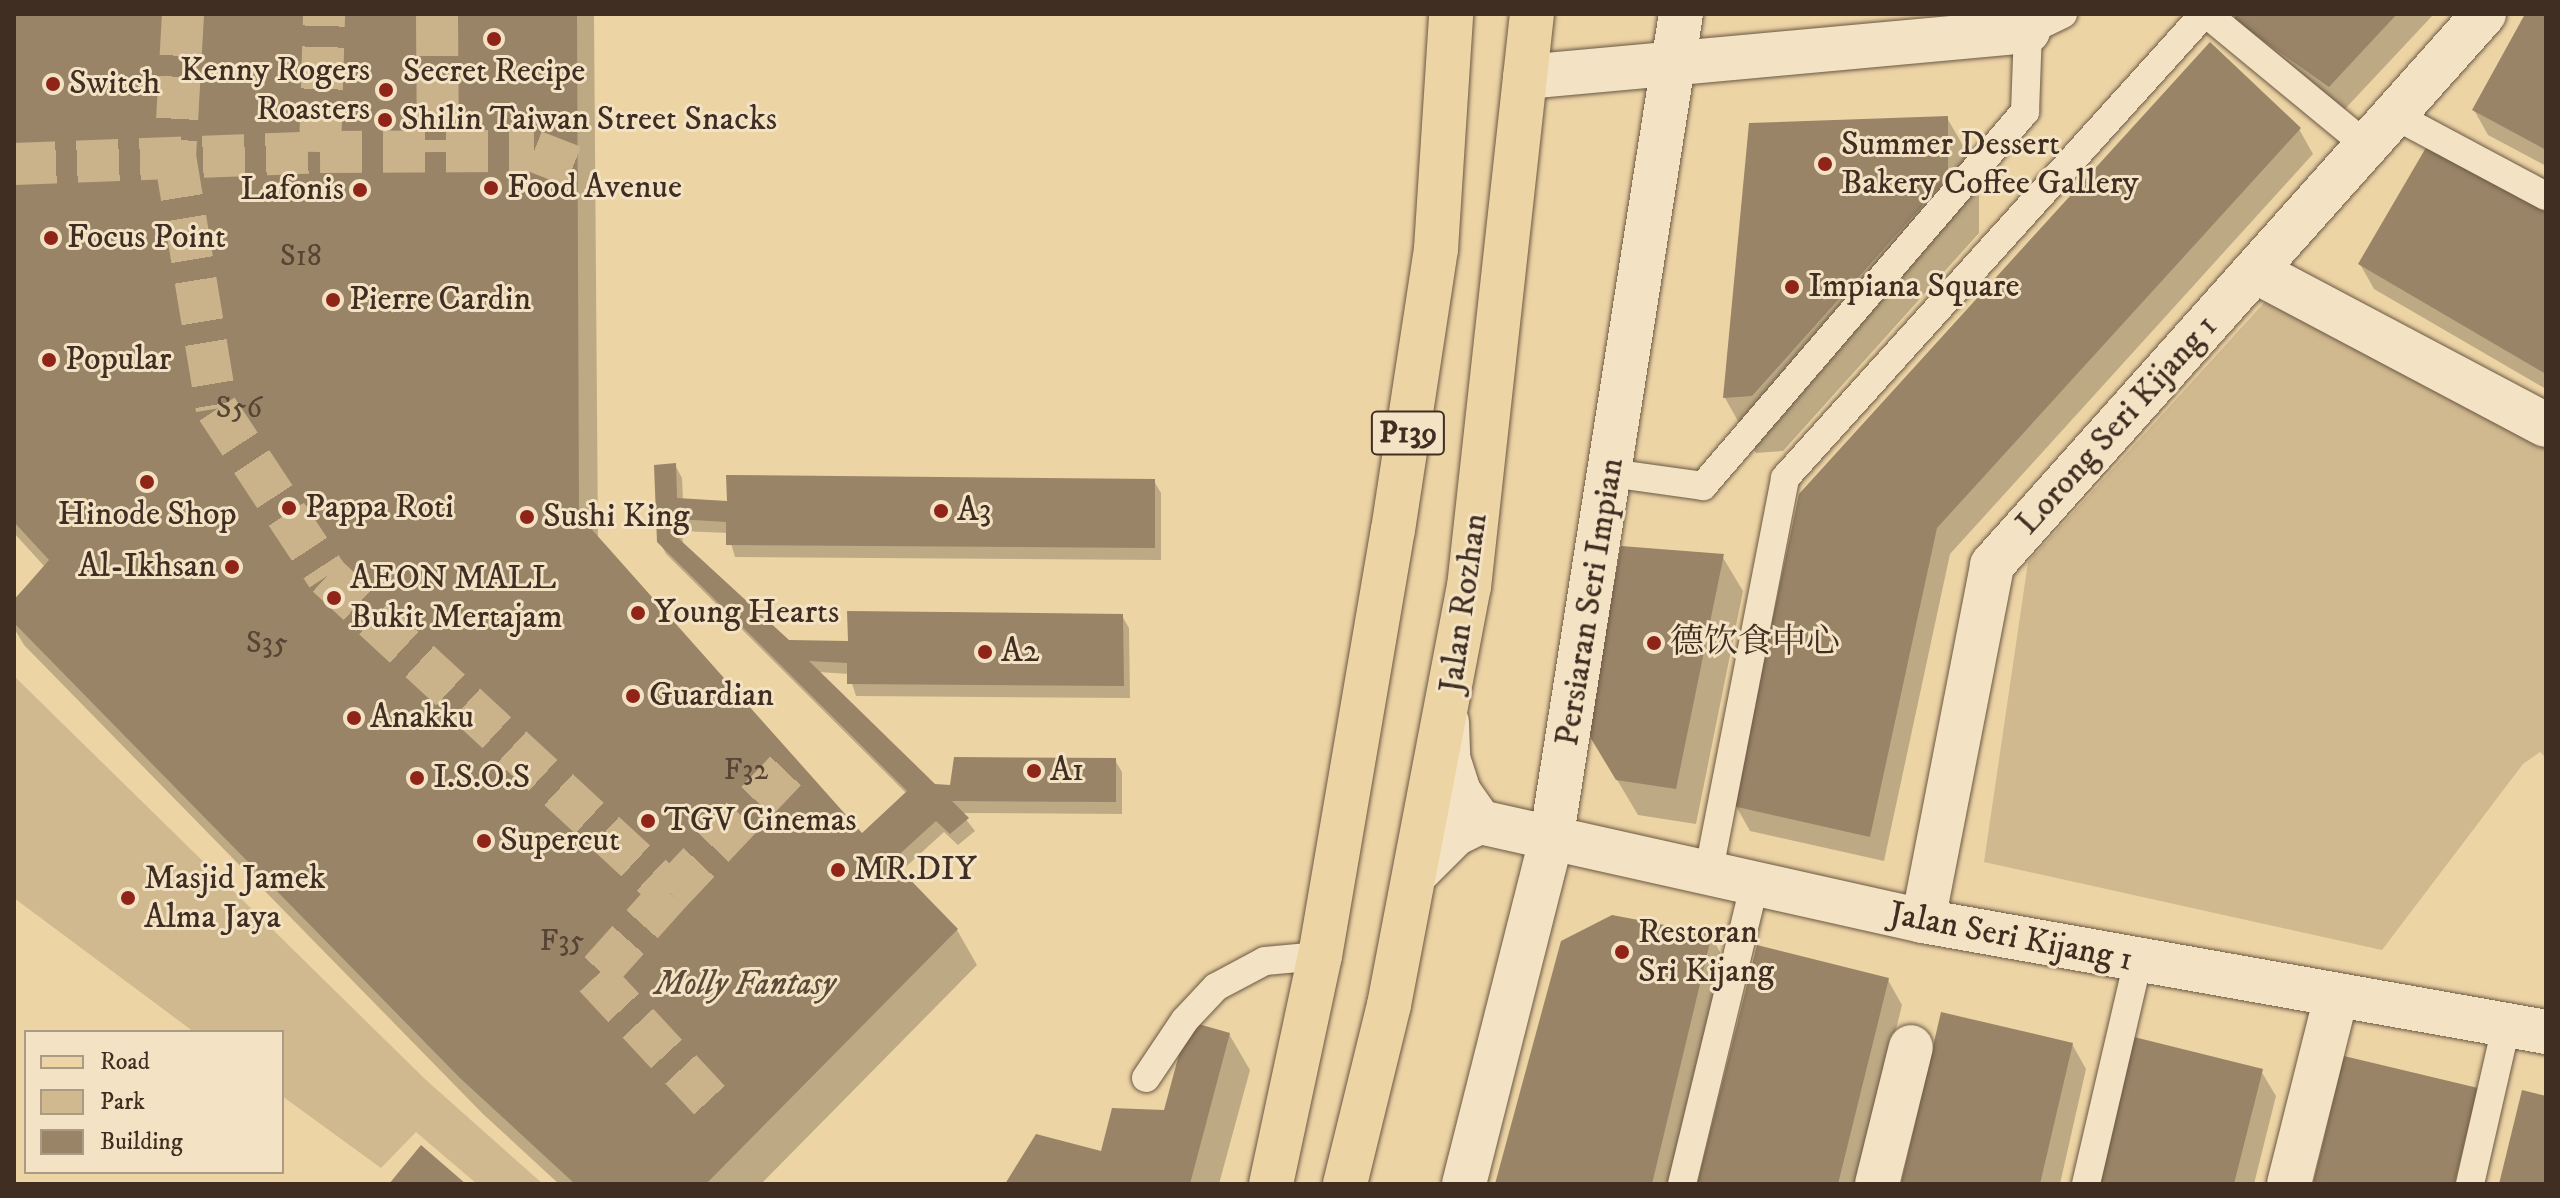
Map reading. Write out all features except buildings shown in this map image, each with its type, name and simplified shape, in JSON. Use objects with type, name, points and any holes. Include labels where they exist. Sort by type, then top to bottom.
[{"type":"main road","name":"P139","points":[[1271,1184],[1320,956],[1358,751],[1436,249],[1451,14]]},
{"type":"main road","name":"Jalan Rozhan","points":[[1345,1184],[1416,873],[1447,722],[1469,587],[1532,14]]},
{"type":"street","name":"Persiaran Seri Impian","points":[[1464,1184],[1551,841],[1678,59],[1681,14]]},
{"type":"street","name":"Lorong Seri Kijang 1","points":[[1923,921],[1992,565],[2484,14]]},
{"type":"street","points":[[1525,77],[2039,20]]},
{"type":"street","points":[[2255,271],[2546,425]]},
{"type":"street","points":[[1416,873],[1455,834],[1480,822],[1459,792],[1448,758],[1447,722]]},
{"type":"street","name":"Jalan Seri Kijang 1","points":[[1480,822],[1754,887],[1923,921],[2336,997],[2526,1028]]},
{"type":"street","points":[[2289,1184],[2336,997]]},
{"type":"street","points":[[1877,1184],[1911,1047]]},
{"type":"lane","points":[[1708,875],[1785,478],[2205,14],[2380,130],[2546,196]]},
{"type":"lane","points":[[1611,473],[1703,486],[2025,112],[2039,20]]},
{"type":"lane","points":[[1682,1184],[1754,887]]},
{"type":"lane","points":[[1146,1078],[1185,1020],[1216,987],[1265,961],[1320,956]]},
{"type":"lane","points":[[2086,1184],[2138,961]]},
{"type":"lane","points":[[2470,1184],[2526,1028]]},
{"type":"green space","points":[[2272,294],[2546,446],[2546,758],[2540,752],[2523,764],[2382,950],[1984,862],[2028,562]]},
{"type":"green space","name":"Masjid Jamek Alma Jaya","points":[[14,676],[426,1080],[543,1184],[477,1184],[416,1132],[381,1168],[284,1097],[284,1030],[191,1030],[14,898]]},
{"type":"tunnel","points":[[183,14],[175,156],[217,409],[327,576],[670,893],[794,762]]},
{"type":"tunnel","points":[[320,152],[324,14]]},
{"type":"tunnel","points":[[437,14],[438,152]]},
{"type":"tunnel","points":[[14,164],[320,152],[534,151],[580,169]]},
{"type":"tunnel","points":[[670,893],[595,977],[713,1104]]},
{"type":"place","name":"Secret Recipe","points":[[494,39]]},
{"type":"place","name":"Switch","points":[[53,84]]},
{"type":"place","name":"Kenny Rogers Roasters","points":[[386,90]]},
{"type":"place","name":"Shilin Taiwan Street Snacks","points":[[385,120]]},
{"type":"place","name":"Summer Dessert Bakery Coffee Gallery","points":[[1825,164]]},
{"type":"place","name":"Food Avenue","points":[[491,188]]},
{"type":"place","name":"Lafonis","points":[[360,190]]},
{"type":"place","name":"Focus Point","points":[[51,238]]},
{"type":"place","name":"Impiana Square","points":[[1792,287]]},
{"type":"place","name":"Pierre Cardin","points":[[333,300]]},
{"type":"place","name":"Popular","points":[[49,360]]},
{"type":"place","name":"Hinode Shop","points":[[147,482]]},
{"type":"place","name":"Pappa Roti","points":[[289,508]]},
{"type":"place","name":"A3","points":[[941,511]]},
{"type":"place","name":"Sushi King","points":[[527,517]]},
{"type":"place","name":"Al-Ikhsan","points":[[232,567]]},
{"type":"place","name":"AEON MALL Bukit Mertajam","points":[[334,598]]},
{"type":"place","name":"Young Hearts","points":[[638,613]]},
{"type":"place","name":"德饮食中心","points":[[1654,643]]},
{"type":"place","name":"A2","points":[[985,652]]},
{"type":"place","name":"Guardian","points":[[633,696]]},
{"type":"place","name":"Anakku","points":[[354,718]]},
{"type":"place","name":"A1","points":[[1034,771]]},
{"type":"place","name":"I.S.O.S","points":[[417,778]]},
{"type":"place","name":"TGV Cinemas","points":[[648,821]]},
{"type":"place","name":"Supercut","points":[[484,841]]},
{"type":"place","name":"MR.DIY","points":[[838,870]]},
{"type":"place","name":"Masjid Jamek Alma Jaya","points":[[128,898]]},
{"type":"place","name":"Restoran Sri Kijang","points":[[1622,952]]},
{"type":"park label","name":"Molly Fantasy","points":[[745,985]]}]
